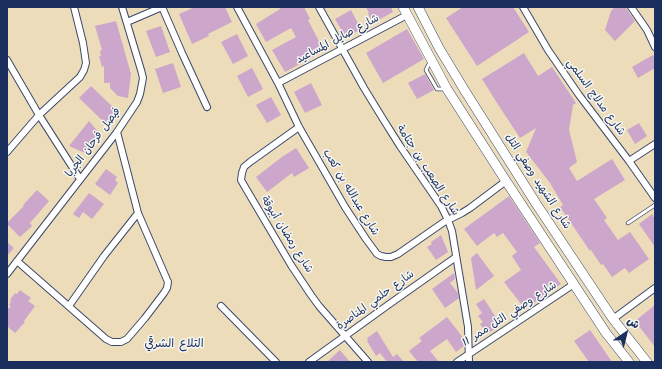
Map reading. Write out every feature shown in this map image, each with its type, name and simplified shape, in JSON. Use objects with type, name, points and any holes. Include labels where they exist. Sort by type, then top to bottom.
[{"type":"main road","name":"شارع الشهيد وصفي التل","points":[[419,8],[439,48],[537,205],[613,319],[647,362]]},
{"type":"main road","points":[[405,11],[447,89],[606,333],[629,362]]},
{"type":"street","points":[[7,152],[39,115],[80,77],[84,70],[86,63],[83,43],[74,7]]},
{"type":"street","name":"فيصل فرحان الجربا","points":[[7,274],[117,132],[137,102],[143,78],[122,7]]},
{"type":"street","points":[[127,22],[162,7],[207,107]]},
{"type":"street","name":"شارع عبدالله بن كعب","points":[[237,7],[278,83],[299,127],[345,207],[372,249],[381,256],[391,257],[398,254],[448,220],[462,213],[506,181]]},
{"type":"street","name":"شارع الصعب بن جثامة","points":[[319,7],[387,126],[441,206],[448,220],[452,231],[468,327],[469,362]]},
{"type":"street","name":"شارع مدلاج السلمي","points":[[523,7],[556,62],[655,198]]},
{"type":"street","points":[[631,7],[647,30],[655,47]]},
{"type":"street","name":"شارع صايل المساعيد","points":[[278,83],[343,50],[405,11]]},
{"type":"street","points":[[7,60],[39,115],[80,179]]},
{"type":"street","name":"شارع رمضان أبيوقة","points":[[299,127],[244,167],[241,180],[319,306],[368,362]]},
{"type":"street","points":[[17,261],[106,339],[112,342],[121,342],[133,333],[164,293],[168,282],[138,213],[117,132]]},
{"type":"street","points":[[629,161],[655,144]]},
{"type":"street","points":[[69,306],[104,256],[138,213]]},
{"type":"street","name":"شارع حلمي المناصرة","points":[[309,362],[456,257]]},
{"type":"street","name":"شارع وصفي التل ممر 11","points":[[457,362],[574,284]]},
{"type":"street","points":[[613,319],[655,288]]},
{"type":"street","points":[[221,306],[276,362]]},
{"type":"lane","points":[[628,223],[655,206]]},
{"type":"building","points":[[195,7],[225,7],[232,22],[192,44],[179,14]]},
{"type":"building","points":[[279,7],[304,7],[310,19],[308,20],[324,51],[285,72],[272,50],[296,37],[291,28],[266,42],[256,24],[280,9]]},
{"type":"building","points":[[366,7],[391,7],[393,12],[373,23]]},
{"type":"building","points":[[463,7],[513,7],[529,32],[477,66],[446,18]]},
{"type":"building","points":[[615,7],[625,7],[635,21],[615,41],[605,30],[611,11]]},
{"type":"building","points":[[351,10],[361,29],[346,38],[335,19]]},
{"type":"building","points":[[116,21],[131,74],[128,98],[118,96],[110,88],[110,83],[104,83],[104,66],[102,67],[99,56],[101,56],[100,51],[102,50],[95,26]]},
{"type":"building","points":[[161,26],[170,52],[156,57],[146,31]]},
{"type":"building","points":[[407,29],[424,59],[383,83],[366,53]]},
{"type":"building","points":[[237,34],[248,56],[233,64],[221,42]]},
{"type":"building","points":[[524,53],[538,76],[552,67],[576,103],[573,105],[569,130],[577,162],[569,168],[577,181],[612,159],[625,180],[594,199],[607,218],[604,220],[618,240],[630,232],[649,259],[629,273],[625,268],[612,277],[603,264],[601,265],[591,250],[590,251],[560,207],[563,205],[550,183],[526,152],[536,128],[520,138],[482,79]]},
{"type":"building","points":[[653,55],[655,58],[655,68],[638,78],[632,67]]},
{"type":"building","points":[[173,63],[181,87],[163,93],[155,69]]},
{"type":"building","points":[[252,68],[263,89],[248,97],[237,76]]},
{"type":"building","points":[[425,74],[434,90],[417,99],[408,83]]},
{"type":"building","points":[[311,83],[322,105],[305,113],[294,92]]},
{"type":"building","points":[[91,86],[117,111],[107,125],[79,98]]},
{"type":"building","points":[[271,97],[281,115],[267,123],[256,105]]},
{"type":"building","points":[[89,121],[100,134],[85,153],[69,146]]},
{"type":"building","points":[[639,123],[647,136],[635,144],[627,130]]},
{"type":"building","points":[[296,148],[309,168],[294,177],[292,173],[267,192],[256,177]]},
{"type":"building","points":[[106,169],[117,177],[115,180],[118,183],[110,195],[95,184]]},
{"type":"building","points":[[37,190],[49,201],[30,223],[32,226],[20,237],[7,223]]},
{"type":"building","points":[[89,193],[104,204],[92,219],[83,212],[79,218],[73,214]]},
{"type":"building","points":[[509,196],[540,243],[534,247],[561,284],[525,309],[504,282],[521,270],[512,256],[517,252],[503,233],[497,237],[494,233],[477,246],[464,229]]},
{"type":"building","points":[[652,214],[655,219],[655,247],[639,224]]},
{"type":"building","points":[[441,235],[448,252],[436,260],[427,247]]},
{"type":"building","points":[[7,242],[14,248],[7,256]]},
{"type":"building","points":[[477,253],[494,276],[476,290],[471,258]]},
{"type":"building","points":[[454,273],[455,279],[450,283],[458,293],[459,298],[445,308],[432,289]]},
{"type":"building","points":[[20,290],[31,298],[28,301],[35,306],[24,321],[25,322],[15,333],[7,326],[7,310],[11,306],[9,305],[11,302],[10,300],[15,293],[17,294]]},
{"type":"building","points":[[484,299],[501,325],[487,334],[480,324],[483,322],[478,316],[482,313],[476,304]]},
{"type":"building","points":[[655,305],[655,347],[635,321]]},
{"type":"building","points":[[447,317],[464,339],[464,346],[456,352],[447,339],[430,351],[439,362],[418,362],[409,351],[422,341],[419,338]]},
{"type":"building","points":[[590,330],[612,362],[589,362],[574,341]]},
{"type":"building","points":[[377,331],[393,357],[397,354],[404,362],[387,362],[380,353],[376,356],[367,341],[367,338]]},
{"type":"building","points":[[340,350],[350,362],[327,362]]},
{"type":"district","name":"التلاع الشرقي","points":[[174,345]]}]
